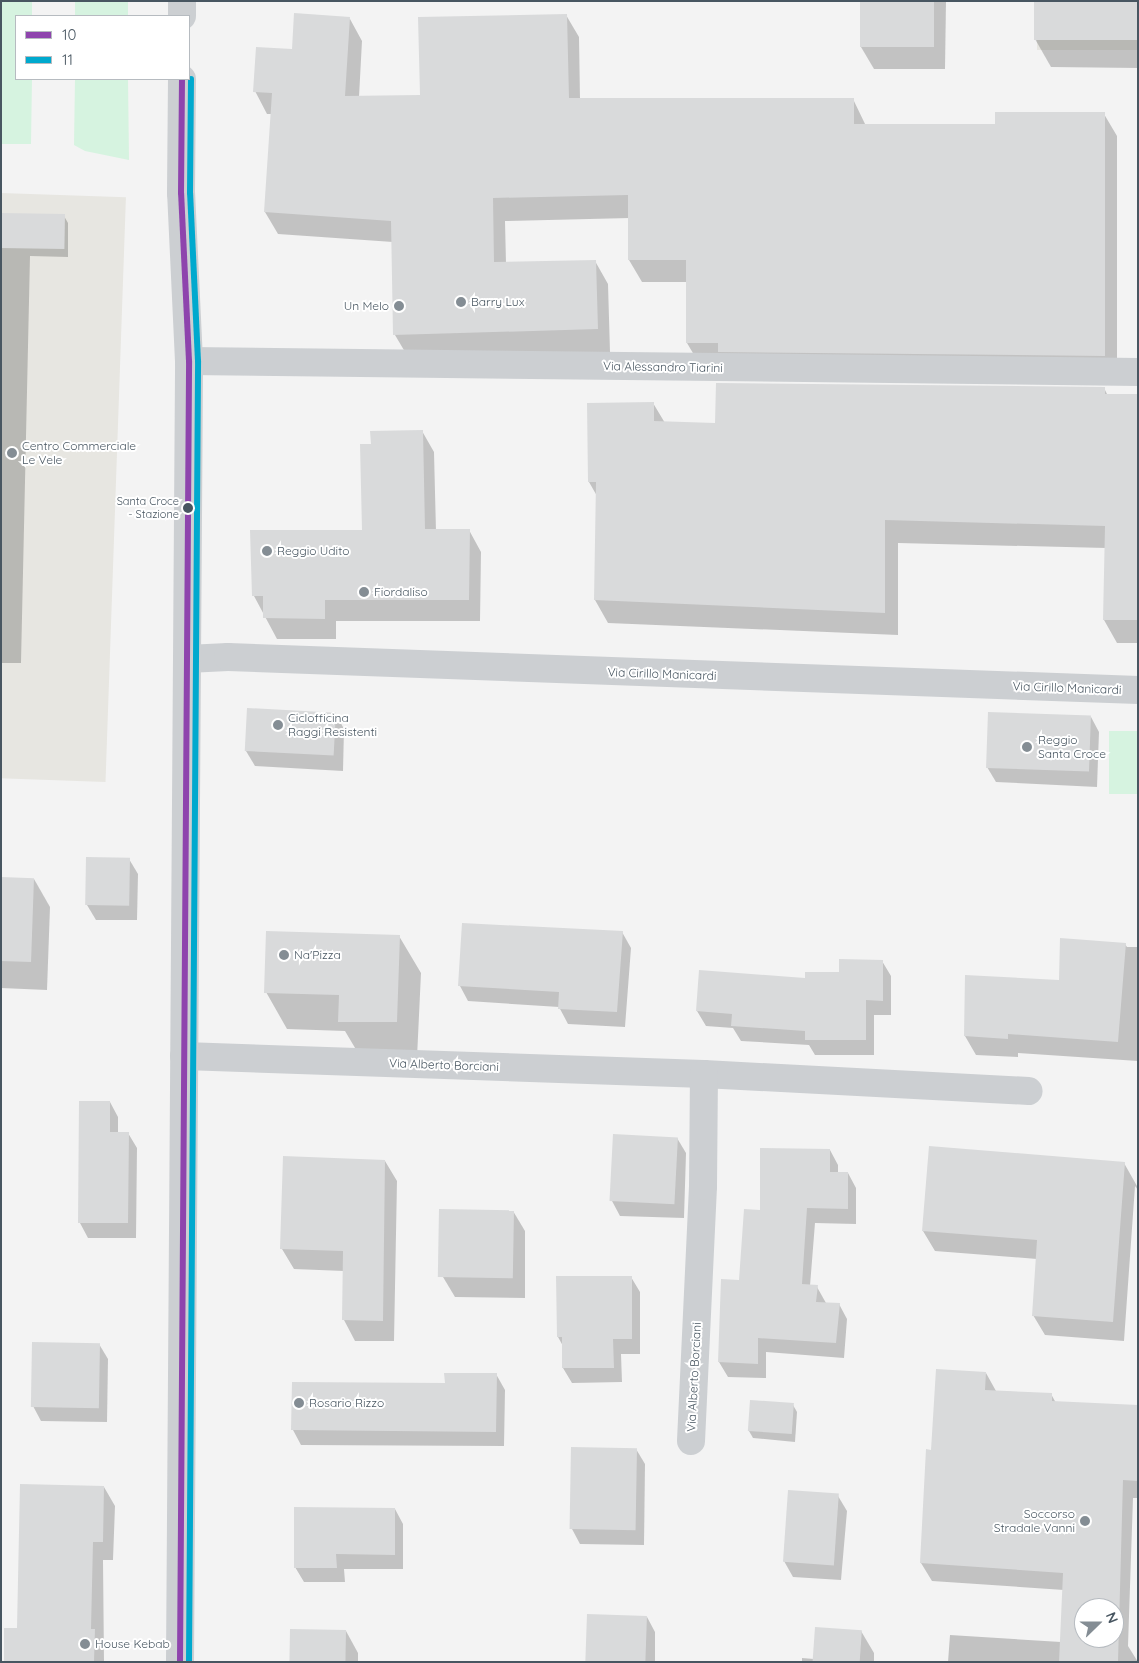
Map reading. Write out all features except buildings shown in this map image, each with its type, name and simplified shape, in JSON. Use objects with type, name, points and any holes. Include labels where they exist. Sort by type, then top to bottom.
[{"type":"street","points":[[182,1],[182,15]]},
{"type":"street","points":[[180,1662],[189,361],[181,193],[182,80]]},
{"type":"street","name":"Via Alessandro Tiarini","points":[[189,361],[1138,372]]},
{"type":"street","name":"Via Cirillo Manicardi","points":[[187,658],[228,657],[1138,690]]},
{"type":"street","name":"Via Alberto Borciani","points":[[184,1056],[704,1074],[1029,1091]]},
{"type":"street","name":"Via Alberto Borciani","points":[[691,1441],[703,1186],[704,1074]]},
{"type":"shaded area","points":[[1037,1],[1138,1],[1138,50],[1037,50]]},
{"type":"shaded area","points":[[1,193],[126,197],[106,782],[1,778]]},
{"type":"green space","points":[[1,1],[32,1],[32,15],[15,15],[15,80],[32,80],[31,144],[1,144]]},
{"type":"green space","points":[[75,1],[128,1],[128,15],[75,15]]},
{"type":"green space","points":[[75,80],[128,80],[129,160],[85,151],[74,145]]},
{"type":"green space","points":[[1109,731],[1138,731],[1138,794],[1109,794]]},
{"type":"transit line","name":"11","points":[[189,1662],[198,361],[190,193],[191,79]]},
{"type":"transit line","name":"10","points":[[180,1662],[189,361],[181,193],[182,80]]},
{"type":"place","name":"Barry Lux","points":[[461,302]]},
{"type":"place","name":"Un Melo","points":[[399,306]]},
{"type":"place","name":"Centro Commerciale Le Vele","points":[[12,453]]},
{"type":"place","name":"Santa Croce - Stazione","points":[[188,508]]},
{"type":"place","name":"Reggio Udito","points":[[267,551]]},
{"type":"place","name":"Fiordaliso","points":[[364,592]]},
{"type":"place","name":"Ciclofficina Raggi Resistenti","points":[[278,725]]},
{"type":"place","name":"Reggio Santa Croce","points":[[1027,747]]},
{"type":"place","name":"Na'Pizza","points":[[284,955]]},
{"type":"place","name":"Rosario Rizzo","points":[[299,1403]]},
{"type":"place","name":"Soccorso Stradale Vanni","points":[[1085,1521]]},
{"type":"place","name":"House Kebab","points":[[85,1644]]}]
